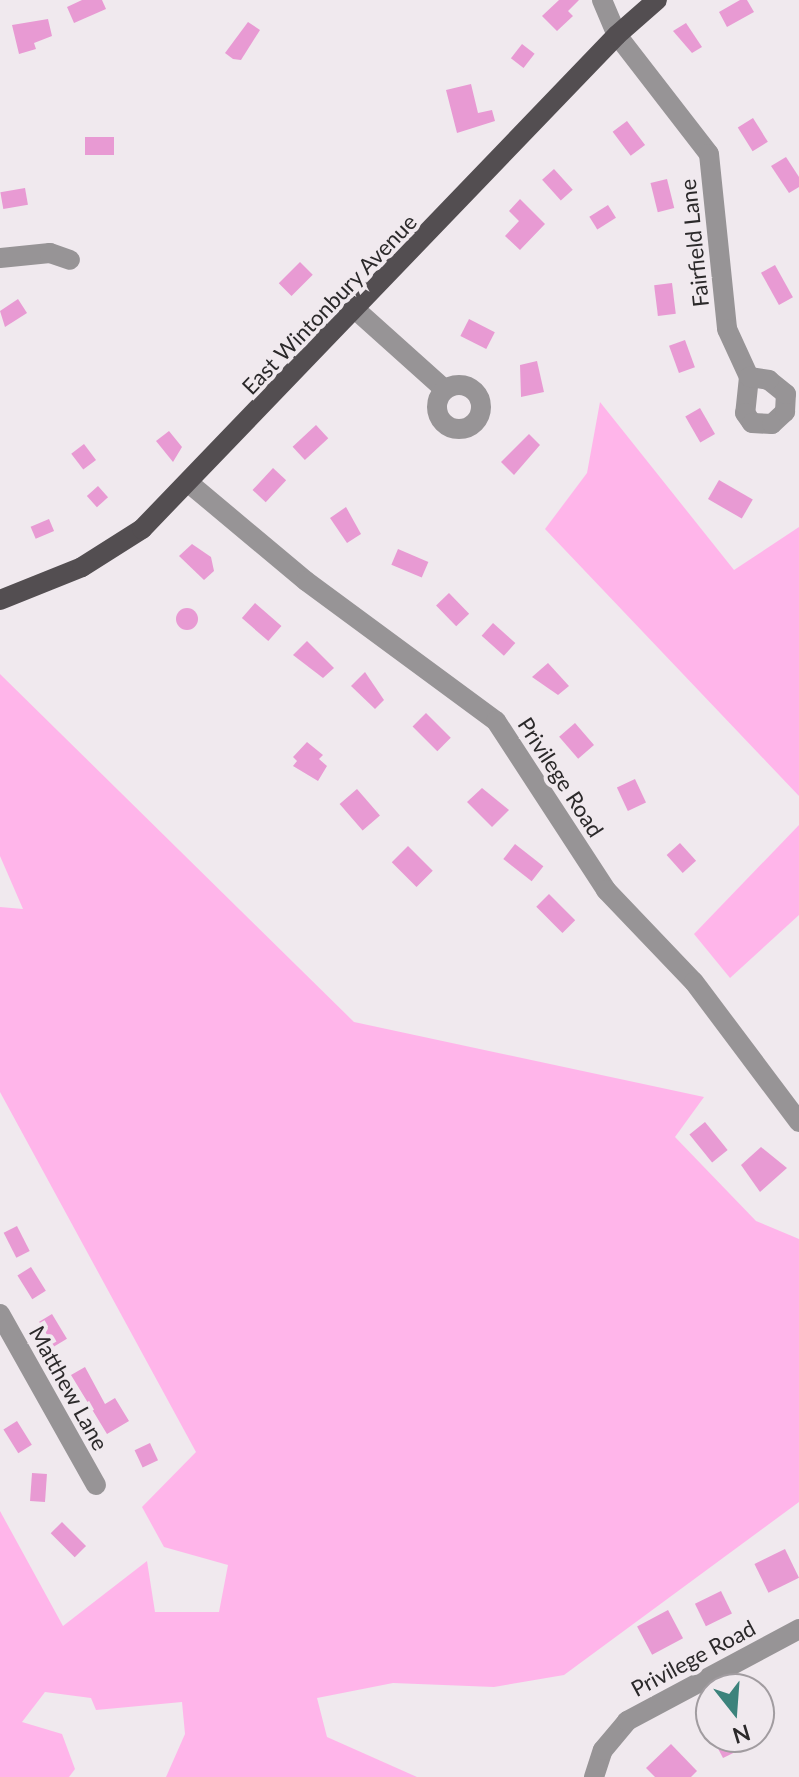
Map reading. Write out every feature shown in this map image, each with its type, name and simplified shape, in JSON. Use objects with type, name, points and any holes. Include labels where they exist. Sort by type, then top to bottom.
[{"type":"main road","name":"East Wintonbury Avenue","points":[[2,599],[82,567],[142,529],[190,484],[617,35],[657,0]]},
{"type":"street","name":"Fairfield Lane","points":[[602,0],[617,35],[709,154],[727,329],[749,377]]},
{"type":"street","points":[[0,258],[50,253],[70,260]]},
{"type":"street","points":[[356,310],[444,389]]},
{"type":"street","name":"Privilege Road","points":[[190,484],[306,581],[496,721],[606,890],[694,982],[799,1122]]},
{"type":"street","name":"Matthew Lane","points":[[0,1314],[96,1485]]},
{"type":"street","name":"Privilege Road","points":[[594,1777],[603,1750],[627,1721],[799,1629]]},
{"type":"shaded area","points":[[600,402],[734,570],[799,527],[799,796],[545,529],[587,473]]},
{"type":"shaded area","points":[[0,674],[354,1022],[704,1097],[675,1137],[756,1221],[799,1239],[799,1502],[564,1675],[494,1687],[393,1683],[317,1698],[327,1737],[417,1777],[166,1777],[185,1734],[182,1702],[96,1710],[91,1698],[45,1692],[22,1722],[62,1734],[75,1769],[69,1777],[0,1777],[0,1511],[63,1626],[147,1561],[155,1612],[219,1612],[228,1565],[164,1547],[142,1507],[196,1452],[0,1092],[0,907],[23,909],[0,856]]},
{"type":"shaded area","points":[[799,825],[799,915],[730,978],[694,934]]},
{"type":"building","points":[[82,0],[102,0],[106,9],[74,23],[67,7]]},
{"type":"building","points":[[559,0],[579,0],[568,11],[573,16],[557,31],[542,16]]},
{"type":"building","points":[[740,0],[747,0],[754,12],[727,27],[719,12]]},
{"type":"building","points":[[48,19],[52,36],[34,43],[36,49],[19,54],[12,25]]},
{"type":"building","points":[[248,22],[260,30],[241,60],[233,59],[225,53]]},
{"type":"building","points":[[686,23],[702,47],[692,53],[673,31]]},
{"type":"building","points":[[522,44],[535,54],[524,68],[511,58]]},
{"type":"building","points":[[471,84],[478,113],[492,110],[495,121],[457,133],[446,90]]},
{"type":"building","points":[[753,118],[768,142],[753,151],[738,128]]},
{"type":"building","points":[[627,121],[645,145],[631,156],[613,132]]},
{"type":"building","points":[[85,137],[114,137],[114,155],[85,155]]},
{"type":"building","points":[[786,157],[799,177],[799,187],[789,193],[771,166]]},
{"type":"building","points":[[554,169],[573,190],[561,201],[542,180]]},
{"type":"building","points":[[667,179],[674,208],[658,212],[651,183]]},
{"type":"building","points":[[25,188],[28,205],[3,209],[0,192]]},
{"type":"building","points":[[520,199],[545,224],[520,250],[505,236],[519,221],[509,211]]},
{"type":"building","points":[[608,205],[616,218],[597,229],[589,217]]},
{"type":"building","points":[[300,262],[313,275],[292,296],[279,283]]},
{"type":"building","points":[[775,265],[793,297],[779,305],[761,273]]},
{"type":"building","points":[[672,283],[676,314],[658,316],[654,285]]},
{"type":"building","points":[[18,299],[27,313],[5,327],[0,311]]},
{"type":"building","points":[[469,319],[495,332],[486,349],[460,336]]},
{"type":"building","points":[[685,340],[695,367],[679,373],[669,346]]},
{"type":"building","points":[[537,361],[544,392],[521,397],[520,365]]},
{"type":"building","points":[[700,408],[715,434],[700,442],[685,416]]},
{"type":"building","points":[[316,425],[328,438],[305,460],[293,447]]},
{"type":"building","points":[[169,431],[182,447],[173,462],[156,441]]},
{"type":"building","points":[[529,434],[540,445],[514,475],[501,462]]},
{"type":"building","points":[[84,444],[96,460],[83,470],[71,454]]},
{"type":"building","points":[[273,468],[286,480],[266,502],[253,490]]},
{"type":"building","points":[[719,480],[753,500],[742,519],[708,499]]},
{"type":"building","points":[[98,486],[108,497],[97,507],[87,496]]},
{"type":"building","points":[[346,507],[361,534],[347,543],[330,518]]},
{"type":"building","points":[[49,519],[54,531],[36,539],[31,527]]},
{"type":"building","points":[[192,544],[211,557],[214,571],[204,580],[179,556]]},
{"type":"building","points":[[398,549],[428,562],[422,578],[391,565]]},
{"type":"building","points":[[449,593],[469,614],[456,626],[436,606]]},
{"type":"building","points":[[255,603],[281,626],[268,641],[242,618]]},
{"type":"building","points":[[187,608],[195,611],[198,619],[195,627],[187,630],[179,627],[176,619],[179,611]]},
{"type":"building","points":[[493,623],[515,643],[504,656],[482,636]]},
{"type":"building","points":[[307,641],[334,668],[323,678],[293,655]]},
{"type":"building","points":[[548,663],[569,686],[558,695],[532,677]]},
{"type":"building","points":[[365,672],[384,700],[375,709],[351,686]]},
{"type":"building","points":[[426,713],[451,738],[437,751],[413,726]]},
{"type":"building","points":[[575,723],[594,745],[578,759],[559,737]]},
{"type":"building","points":[[307,742],[323,755],[319,759],[327,766],[318,781],[293,766],[297,761],[293,757]]},
{"type":"building","points":[[635,779],[646,803],[628,811],[617,787]]},
{"type":"building","points":[[482,788],[509,810],[492,827],[467,802]]},
{"type":"building","points":[[357,789],[380,815],[363,831],[340,804]]},
{"type":"building","points":[[680,843],[696,861],[683,873],[667,855]]},
{"type":"building","points":[[515,844],[543,866],[532,881],[503,859]]},
{"type":"building","points":[[408,846],[433,871],[416,887],[392,862]]},
{"type":"building","points":[[549,894],[575,920],[562,933],[536,907]]},
{"type":"building","points":[[705,1122],[728,1150],[712,1163],[689,1135]]},
{"type":"building","points":[[761,1147],[787,1168],[760,1192],[741,1165]]},
{"type":"building","points":[[17,1226],[30,1251],[16,1258],[4,1233]]},
{"type":"building","points":[[31,1267],[46,1291],[32,1299],[17,1275]]},
{"type":"building","points":[[52,1314],[67,1339],[54,1347],[39,1322]]},
{"type":"building","points":[[85,1367],[105,1404],[115,1398],[129,1421],[107,1434],[71,1375]]},
{"type":"building","points":[[17,1421],[32,1445],[18,1453],[3,1429]]},
{"type":"building","points":[[150,1443],[158,1460],[143,1467],[135,1450]]},
{"type":"building","points":[[32,1473],[47,1474],[45,1502],[30,1501]]},
{"type":"building","points":[[62,1522],[86,1546],[75,1557],[51,1533]]},
{"type":"building","points":[[785,1549],[799,1578],[768,1593],[754,1564]]},
{"type":"building","points":[[721,1591],[732,1613],[706,1626],[695,1604]]},
{"type":"building","points":[[668,1610],[683,1638],[652,1655],[637,1626]]},
{"type":"building","points":[[671,1744],[697,1771],[691,1777],[655,1777],[646,1768]]}]
